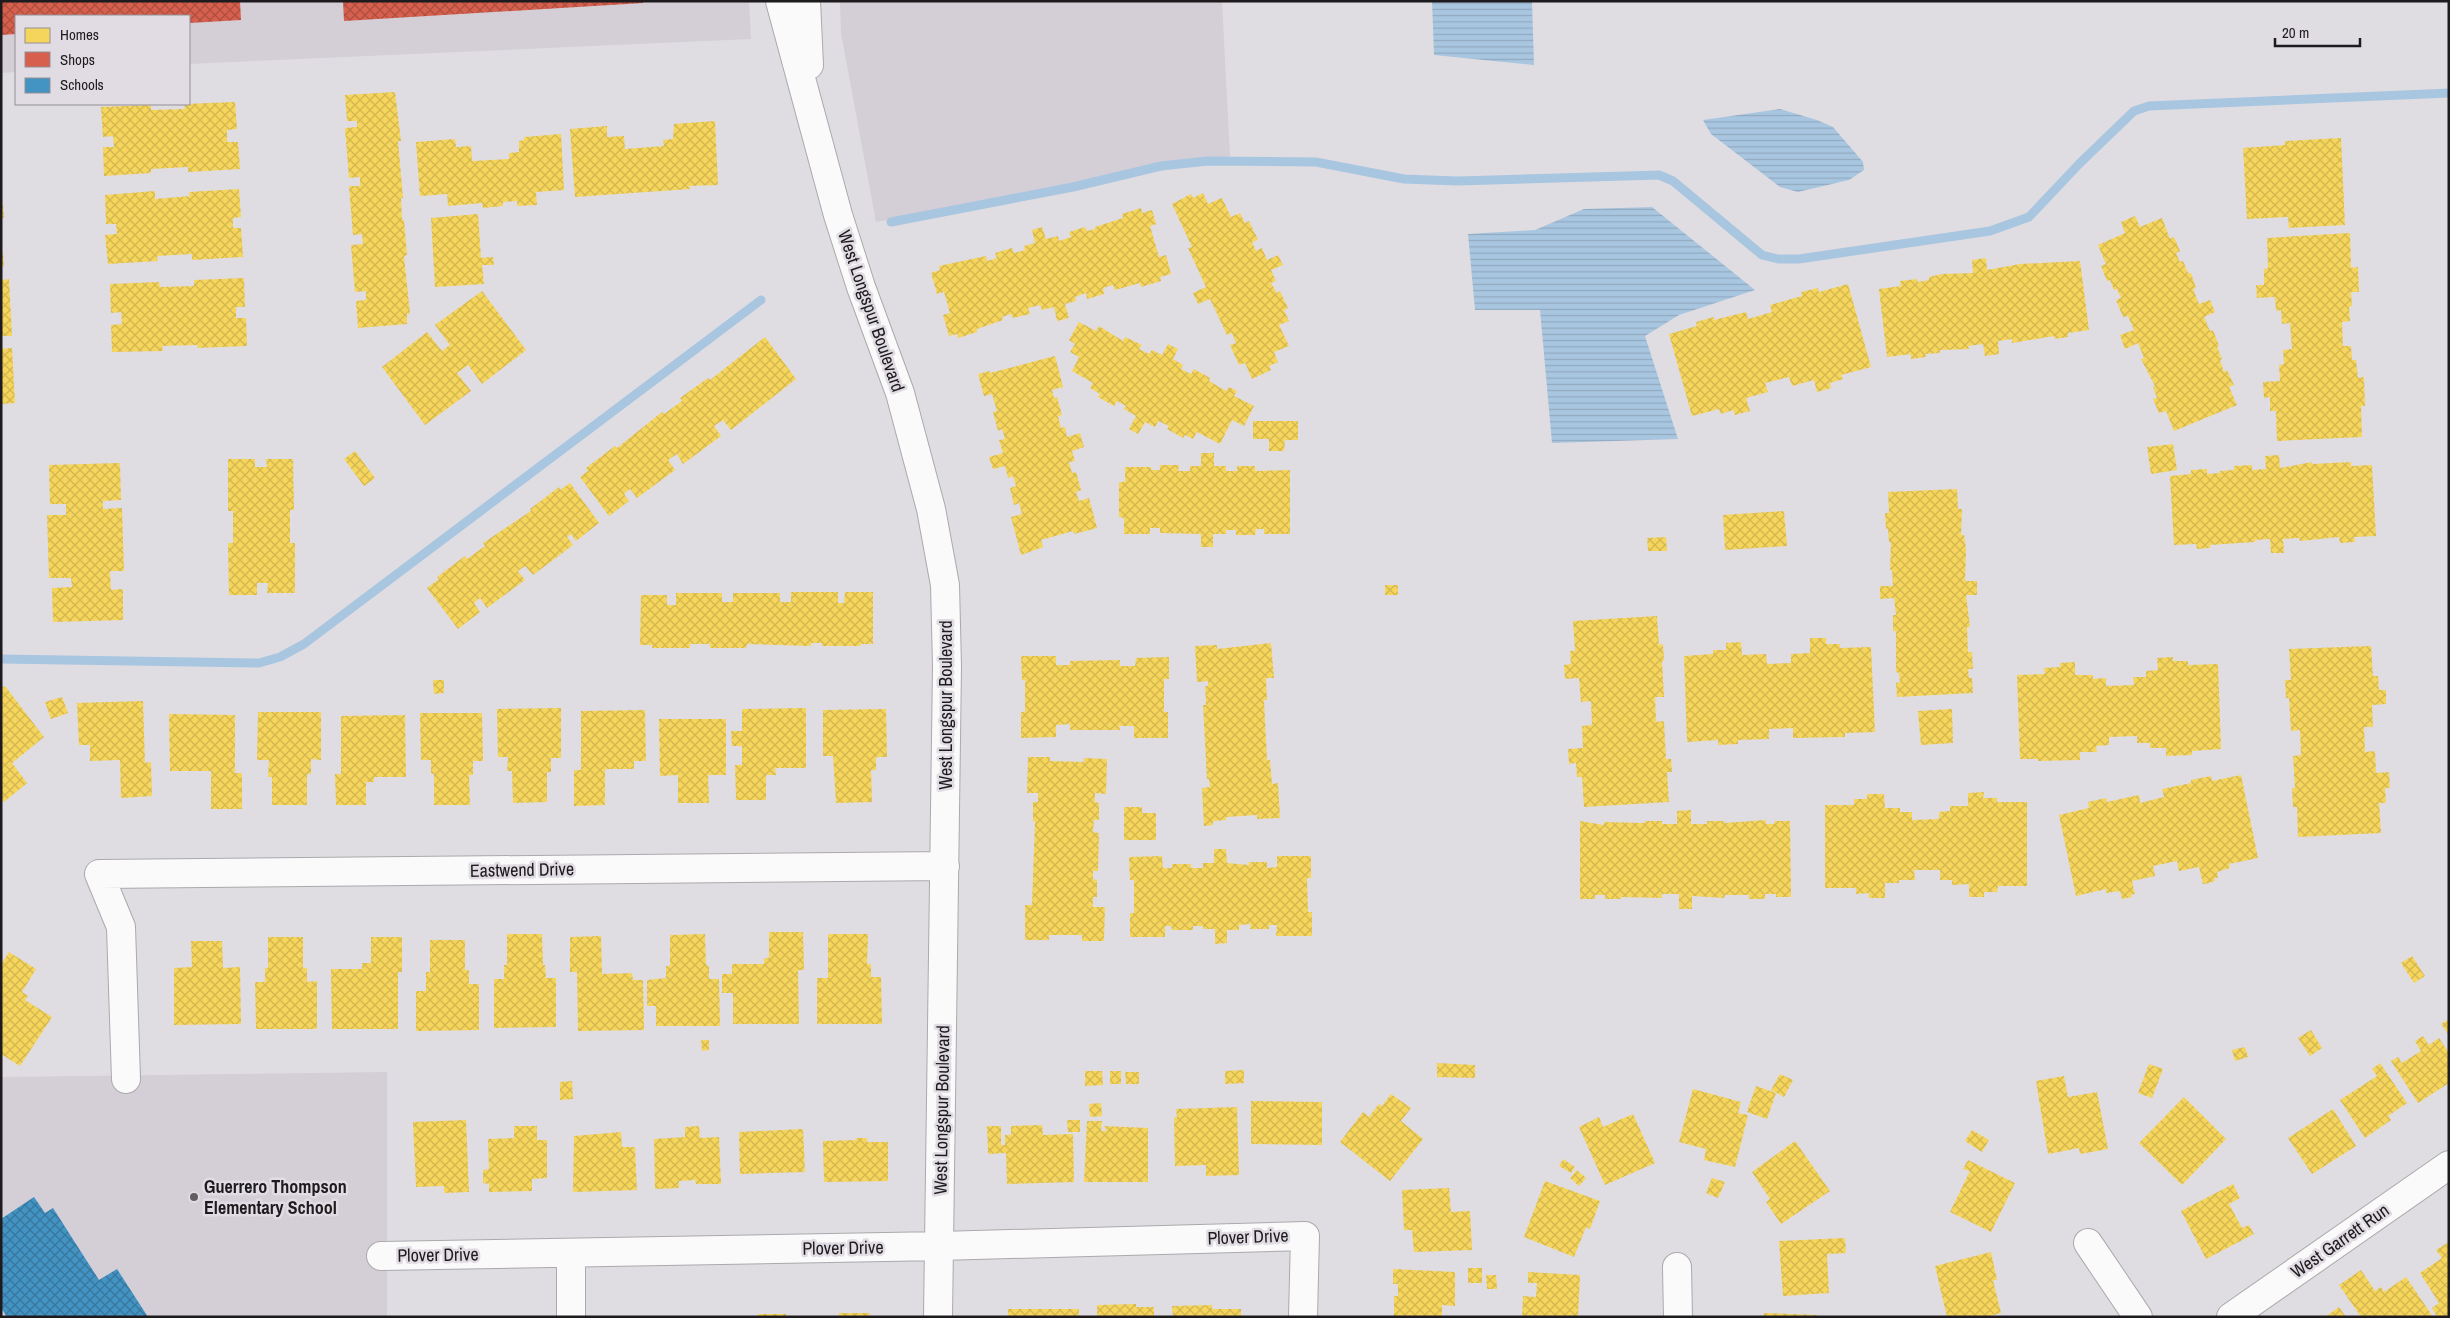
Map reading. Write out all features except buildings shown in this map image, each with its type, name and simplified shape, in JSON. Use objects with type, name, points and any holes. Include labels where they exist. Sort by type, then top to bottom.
[{"type":"street","name":"West Longspur Boulevard","points":[[780,1],[855,269],[900,393],[931,509],[945,585],[947,666],[938,1317]]},
{"type":"street","name":"West Longspur Boulevard","points":[[806,1],[811,114]]},
{"type":"street","name":"Eastwend Drive","points":[[126,1079],[121,927],[99,874],[945,866]]},
{"type":"street","name":"West Garrett Run","points":[[2230,1317],[2449,1165]]},
{"type":"street","name":"Plover Drive","points":[[380,1256],[940,1246],[1305,1236],[1303,1317]]},
{"type":"street","points":[[2088,1243],[2138,1317]]},
{"type":"street","points":[[571,1253],[571,1317]]},
{"type":"street","points":[[1677,1266],[1678,1317]]},
{"type":"shaded area","points":[[1,1],[749,1],[751,39],[190,64],[190,15],[15,15],[15,72],[1,73]]},
{"type":"shaded area","points":[[840,1],[1222,1],[1230,156],[876,222],[841,33]]},
{"type":"shaded area","name":"Guerrero Thompson Elementary School","points":[[387,1072],[387,1317],[1,1317],[1,1077]]},
{"type":"water","points":[[1432,1],[1532,1],[1534,65],[1434,55]]},
{"type":"water","points":[[1780,109],[1833,127],[1863,162],[1864,170],[1849,180],[1798,192],[1780,187],[1711,134],[1703,120]]},
{"type":"water","points":[[1652,207],[1755,290],[1679,315],[1645,336],[1678,439],[1552,443],[1540,310],[1475,310],[1468,234],[1535,230],[1584,209]]},
{"type":"waterway","points":[[891,222],[1073,187],[1161,166],[1208,161],[1316,162],[1404,179],[1457,181],[1659,175],[1673,181],[1762,255],[1778,259],[1799,259],[1990,231],[2029,217],[2079,164],[2134,111],[2149,106],[2449,93]]},
{"type":"waterway","points":[[1,659],[259,663],[280,657],[304,644],[761,300]]},
{"type":"place","name":"Guerrero Thompson Elementary School","points":[[194,1197]]}]
